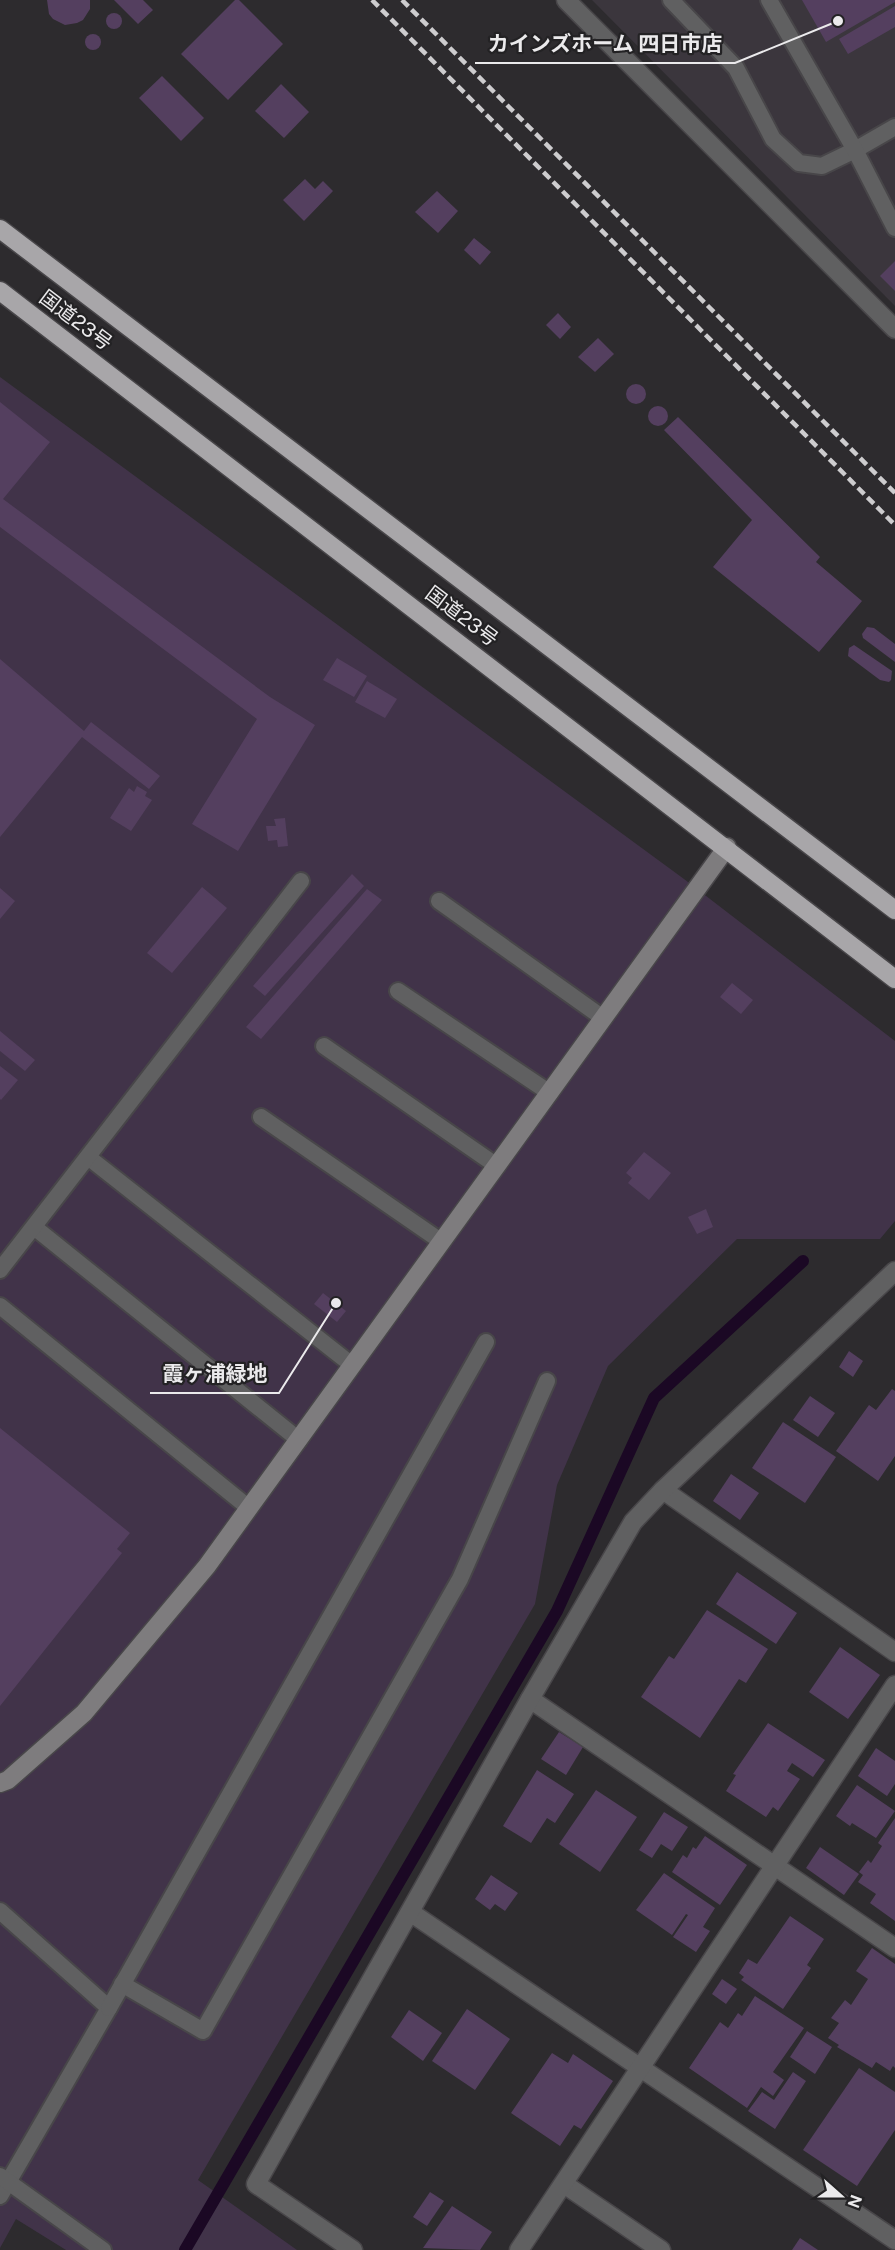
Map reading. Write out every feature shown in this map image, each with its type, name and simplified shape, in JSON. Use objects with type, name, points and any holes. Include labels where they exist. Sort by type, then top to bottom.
[{"type":"highway","name":"国道23号","points":[[0,229],[895,910]]},
{"type":"highway","name":"国道23号","points":[[0,291],[895,978]]},
{"type":"street","points":[[566,0],[895,329]]},
{"type":"street","points":[[0,1783],[8,1780],[84,1713],[207,1566],[727,847]]},
{"type":"street","points":[[353,2250],[256,2184],[530,1699],[633,1522],[663,1490],[895,1270]]},
{"type":"street","points":[[663,1490],[895,1652]]},
{"type":"street","points":[[519,2250],[895,1685]]},
{"type":"street","points":[[530,1699],[895,1948]]},
{"type":"street","points":[[410,1912],[890,2239]]},
{"type":"street","points":[[564,2184],[661,2250]]},
{"type":"lane","points":[[671,0],[736,68],[773,139],[799,163],[822,166],[895,127]]},
{"type":"lane","points":[[769,0],[891,208],[895,228]]},
{"type":"lane","points":[[0,1270],[301,881]]},
{"type":"lane","points":[[439,901],[603,1018]]},
{"type":"lane","points":[[398,991],[549,1094]]},
{"type":"lane","points":[[324,1046],[497,1166]]},
{"type":"lane","points":[[261,1118],[442,1242]]},
{"type":"lane","points":[[88,1157],[352,1365]]},
{"type":"lane","points":[[34,1227],[299,1440]]},
{"type":"lane","points":[[0,1306],[249,1508]]},
{"type":"lane","points":[[103,2250],[23,2193],[3,2185],[109,2008],[486,1342]]},
{"type":"lane","points":[[122,1984],[203,2031],[460,1579],[547,1381]]},
{"type":"lane","points":[[0,1911],[109,2008]]},
{"type":"shaded area","points":[[592,0],[895,0],[895,306]]},
{"type":"shaded area","points":[[0,377],[684,879],[895,1041],[895,1221],[880,1239],[737,1239],[608,1366],[557,1485],[535,1604],[198,2180],[297,2250],[66,2250],[16,2219],[0,2248]]},
{"type":"building","points":[[47,0],[90,0],[90,9],[83,20],[65,25],[53,19],[49,14]]},
{"type":"building","points":[[114,0],[143,0],[153,10],[138,24]]},
{"type":"building","points":[[235,0],[239,0],[283,44],[228,100],[181,54]]},
{"type":"building","points":[[802,0],[895,0],[895,2],[826,42]]},
{"type":"building","points":[[895,6],[895,27],[848,54],[839,39]]},
{"type":"building","points":[[114,13],[120,15],[122,21],[120,27],[114,29],[108,27],[106,21],[108,15]]},
{"type":"building","points":[[93,34],[99,36],[101,42],[99,48],[93,50],[87,48],[85,42],[87,36]]},
{"type":"building","points":[[162,76],[204,118],[181,141],[139,98]]},
{"type":"building","points":[[281,84],[309,112],[284,138],[255,111]]},
{"type":"building","points":[[305,179],[315,189],[323,181],[333,191],[304,221],[283,200]]},
{"type":"building","points":[[437,191],[458,211],[438,233],[415,212]]},
{"type":"building","points":[[474,238],[491,252],[480,265],[464,250]]},
{"type":"building","points":[[895,261],[895,291],[880,276]]},
{"type":"building","points":[[558,313],[571,327],[560,339],[546,325]]},
{"type":"building","points":[[598,338],[614,354],[595,372],[578,357]]},
{"type":"building","points":[[636,384],[643,387],[646,394],[643,401],[636,404],[629,401],[626,394],[629,387]]},
{"type":"building","points":[[0,402],[50,442],[3,499],[270,697],[315,725],[238,851],[192,824],[257,719],[0,527]]},
{"type":"building","points":[[658,406],[665,409],[668,416],[665,423],[658,426],[651,423],[648,416],[651,409]]},
{"type":"building","points":[[678,417],[820,557],[816,562],[862,601],[819,652],[713,567],[752,520],[664,430]]},
{"type":"building","points":[[867,627],[874,628],[895,644],[895,662],[863,638],[862,634]]},
{"type":"building","points":[[854,645],[892,671],[889,682],[880,680],[848,656],[849,648]]},
{"type":"building","points":[[337,658],[367,676],[354,697],[323,680]]},
{"type":"building","points":[[0,659],[84,731],[91,722],[160,776],[149,789],[82,737],[0,837]]},
{"type":"building","points":[[367,681],[397,699],[385,718],[355,702]]},
{"type":"building","points":[[137,786],[147,792],[145,796],[152,800],[131,831],[110,818],[129,788],[134,792]]},
{"type":"building","points":[[285,818],[288,846],[278,847],[277,840],[268,841],[266,826],[276,826],[274,819]]},
{"type":"building","points":[[352,874],[364,886],[265,996],[253,986]]},
{"type":"building","points":[[202,887],[227,908],[172,973],[147,953]]},
{"type":"building","points":[[0,888],[15,901],[0,919]]},
{"type":"building","points":[[367,889],[382,900],[261,1039],[246,1027]]},
{"type":"building","points":[[732,983],[753,1000],[741,1014],[720,997]]},
{"type":"building","points":[[0,1031],[35,1060],[25,1071],[0,1051]]},
{"type":"building","points":[[0,1066],[18,1080],[1,1100],[0,1099]]},
{"type":"building","points":[[644,1152],[671,1173],[649,1200],[628,1183],[632,1178],[626,1173]]},
{"type":"building","points":[[706,1209],[713,1227],[697,1234],[688,1217]]},
{"type":"building","points":[[323,1293],[346,1311],[337,1322],[314,1304]]},
{"type":"building","points":[[849,1351],[863,1361],[853,1377],[839,1367]]},
{"type":"building","points":[[892,1389],[895,1391],[895,1456],[878,1481],[836,1451],[869,1405],[876,1410]]},
{"type":"building","points":[[810,1396],[835,1413],[818,1437],[793,1420]]},
{"type":"building","points":[[783,1422],[836,1457],[805,1503],[752,1468]]},
{"type":"building","points":[[0,1428],[130,1533],[117,1549],[122,1553],[0,1706]]},
{"type":"building","points":[[731,1474],[759,1493],[740,1520],[713,1501]]},
{"type":"building","points":[[737,1572],[797,1613],[776,1644],[716,1604]]},
{"type":"building","points":[[707,1610],[768,1649],[746,1683],[739,1679],[700,1738],[641,1697],[669,1656],[674,1659]]},
{"type":"building","points":[[840,1647],[880,1675],[848,1719],[809,1692]]},
{"type":"building","points":[[768,1723],[825,1760],[813,1777],[792,1763],[787,1771],[800,1779],[778,1811],[773,1807],[766,1817],[726,1791],[736,1775],[733,1774]]},
{"type":"building","points":[[559,1732],[583,1747],[566,1775],[541,1759]]},
{"type":"building","points":[[876,1748],[895,1761],[895,1784],[887,1796],[858,1776]]},
{"type":"building","points":[[537,1770],[574,1794],[555,1823],[547,1818],[531,1843],[503,1826]]},
{"type":"building","points":[[857,1785],[895,1811],[876,1838],[852,1823],[850,1826],[836,1816]]},
{"type":"building","points":[[596,1790],[637,1817],[600,1872],[559,1844]]},
{"type":"building","points":[[664,1812],[688,1827],[672,1851],[661,1844],[652,1858],[639,1850]]},
{"type":"building","points":[[895,1818],[895,1921],[870,1903],[876,1894],[858,1882],[863,1875],[859,1872],[868,1860],[871,1863],[882,1846],[878,1843]]},
{"type":"building","points":[[705,1836],[747,1865],[720,1905],[672,1872],[683,1855],[687,1858],[693,1847],[696,1849]]},
{"type":"building","points":[[820,1847],[859,1874],[844,1895],[806,1868]]},
{"type":"building","points":[[664,1873],[715,1908],[703,1927],[710,1931],[696,1952],[673,1937],[688,1915],[686,1914],[672,1935],[636,1910]]},
{"type":"building","points":[[491,1875],[518,1893],[505,1911],[495,1904],[490,1910],[475,1899]]},
{"type":"building","points":[[790,1916],[824,1939],[807,1965],[811,1968],[783,2009],[741,1980],[744,1977],[739,1973],[748,1959],[757,1964]]},
{"type":"building","points":[[872,1948],[895,1964],[895,2068],[893,2066],[890,2071],[876,2062],[872,2068],[837,2047],[839,2045],[828,2038],[839,2023],[831,2018],[845,2000],[851,2005],[868,1979],[856,1971]]},
{"type":"building","points":[[722,1979],[737,1989],[726,2004],[712,1994]]},
{"type":"building","points":[[755,1996],[804,2028],[773,2072],[784,2080],[773,2096],[761,2087],[747,2108],[689,2068],[720,2022],[728,2028],[738,2013],[742,2016]]},
{"type":"building","points":[[467,2009],[510,2039],[475,2090],[432,2061]]},
{"type":"building","points":[[409,2010],[442,2033],[423,2061],[391,2037]]},
{"type":"building","points":[[807,2031],[832,2047],[815,2074],[790,2057]]},
{"type":"building","points":[[552,2053],[568,2063],[573,2054],[613,2081],[581,2129],[574,2125],[560,2146],[511,2113]]},
{"type":"building","points":[[859,2068],[895,2092],[895,2130],[857,2186],[803,2150]]},
{"type":"building","points":[[793,2072],[806,2081],[775,2129],[748,2111],[762,2092],[774,2100]]},
{"type":"building","points":[[430,2192],[444,2201],[427,2226],[413,2217]]},
{"type":"building","points":[[452,2206],[492,2232],[480,2250],[423,2248]]},
{"type":"building","points":[[800,2238],[818,2250],[792,2250]]},
{"type":"waterway","points":[[185,2250],[557,1611],[654,1398],[803,1261]]},
{"type":"railway","points":[[372,0],[895,525]]},
{"type":"railway","points":[[402,0],[895,493]]},
{"type":"place","name":"カインズホーム 四日市店","points":[[838,21]]},
{"type":"place","name":"霞ヶ浦緑地","points":[[336,1303]]}]
